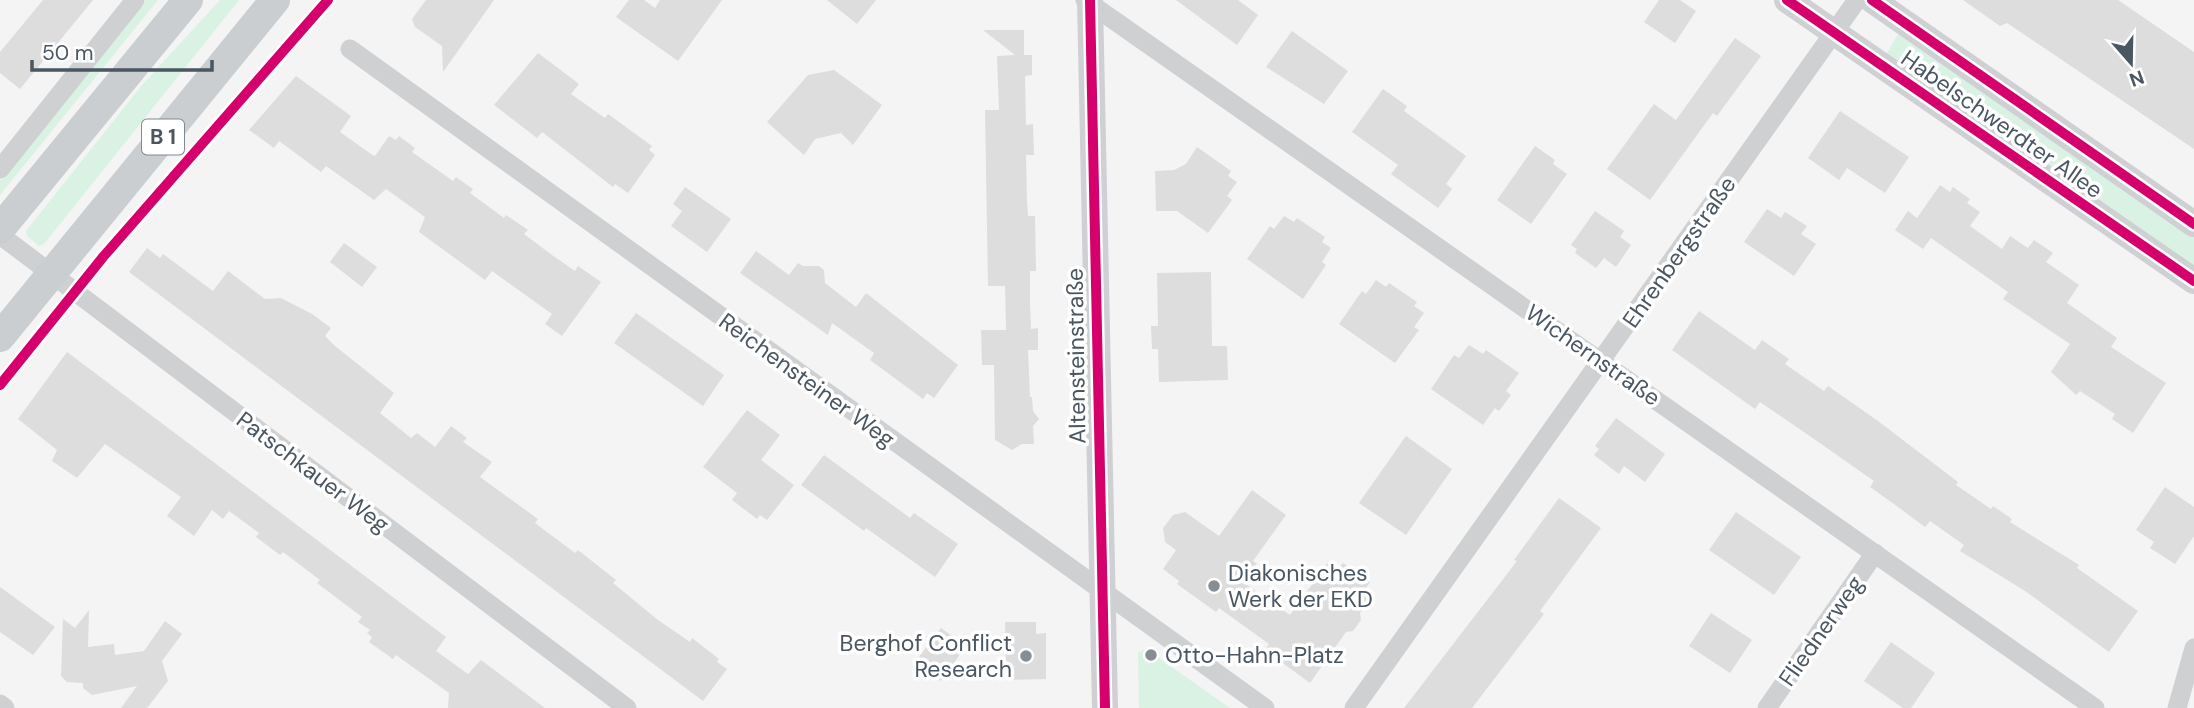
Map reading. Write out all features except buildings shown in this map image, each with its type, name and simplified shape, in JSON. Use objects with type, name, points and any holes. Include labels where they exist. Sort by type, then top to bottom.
[{"type":"main road","points":[[0,229],[188,0]]},
{"type":"main road","name":"B 1","points":[[0,337],[275,0]]},
{"type":"main road","name":"Habelschwerdter Allee","points":[[1787,0],[2194,281]]},
{"type":"main road","name":"Habelschwerdter Allee","points":[[1872,0],[2194,224]]},
{"type":"main road","name":"Altensteinstraße","points":[[1088,1],[1105,708]]},
{"type":"street","points":[[0,169],[135,0]]},
{"type":"street","name":"Ehrenbergstraße","points":[[1354,708],[1857,0]]},
{"type":"street","name":"Wichernstraße","points":[[1088,1],[2095,708]]},
{"type":"street","name":"Reichensteiner Weg","points":[[350,49],[1265,708]]},
{"type":"street","name":"Patschkauer Weg","points":[[0,235],[627,708]]},
{"type":"street","name":"Fliednerweg","points":[[1767,708],[1875,553]]},
{"type":"street","points":[[2176,708],[2194,648]]},
{"type":"street","points":[[0,704],[5,708]]},
{"type":"green space","points":[[146,0],[158,0],[0,195],[0,181]]},
{"type":"green space","points":[[220,0],[239,0],[44,244],[39,246],[27,236],[26,231],[143,84]]},
{"type":"green space","points":[[1898,34],[2194,237],[2194,267],[1886,55]]},
{"type":"green space","points":[[1146,649],[1230,708],[1139,708],[1138,653]]},
{"type":"cycle path","points":[[0,385],[103,257],[328,0]]},
{"type":"cycle path","points":[[1090,0],[1105,708]]},
{"type":"cycle path","points":[[1787,0],[2194,281]]},
{"type":"cycle path","points":[[1872,0],[2194,224]]},
{"type":"place","name":"Diakonisches Werk der EKD","points":[[1214,586]]},
{"type":"place","name":"Otto-Hahn-Platz","points":[[1151,655]]},
{"type":"place","name":"Berghof Conflict Research","points":[[1026,656]]}]
